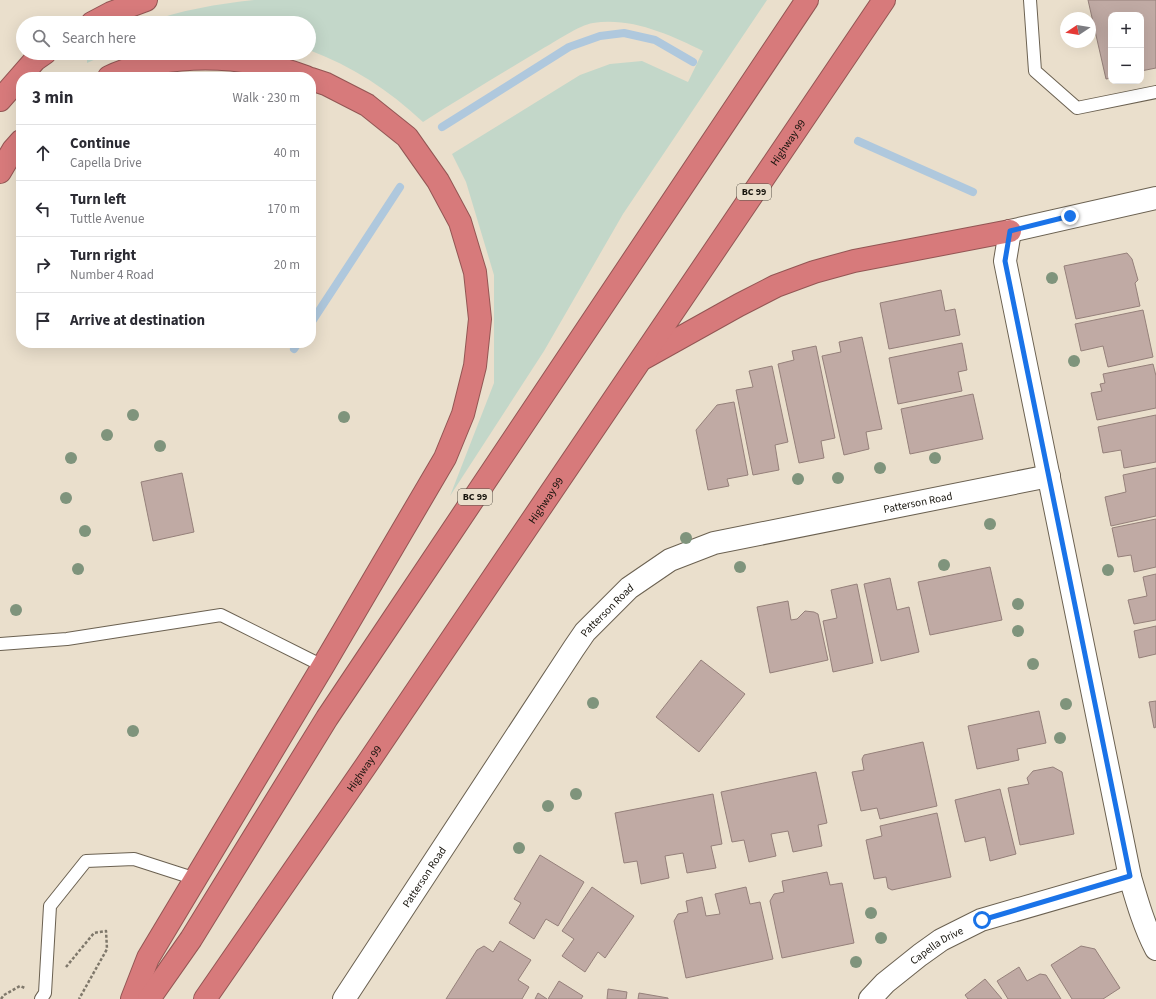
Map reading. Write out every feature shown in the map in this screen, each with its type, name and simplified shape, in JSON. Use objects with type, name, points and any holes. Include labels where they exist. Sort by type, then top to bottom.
[{"type":"highway","points":[[105,16],[146,0]]},
{"type":"highway","name":"BC 99","points":[[150,999],[191,939],[327,718],[807,0]]},
{"type":"highway","name":"Highway 99","points":[[208,997],[884,0]]},
{"type":"highway","points":[[24,72],[35,60]]},
{"type":"highway","points":[[120,72],[156,63],[181,60]]},
{"type":"highway","points":[[232,60],[256,63],[291,72]]},
{"type":"highway","points":[[132,999],[148,958],[323,666],[445,458],[463,414],[475,366],[480,319],[475,272],[460,222],[438,181],[407,137],[367,105],[326,84],[316,81]]},
{"type":"highway","points":[[0,100],[16,82]]},
{"type":"highway","points":[[0,172],[16,147]]},
{"type":"highway","points":[[639,361],[776,286],[814,272],[854,261],[1010,231]]},
{"type":"street","points":[[1156,198],[1010,231],[1005,261],[1130,876],[1138,906],[1156,949]]},
{"type":"street","name":"Patterson Road","points":[[344,999],[585,632],[629,588],[670,560],[714,543],[1049,476]]},
{"type":"street","name":"Capella Drive","points":[[870,999],[885,983],[941,940],[982,920],[1130,876]]},
{"type":"lane","points":[[1030,0],[1035,71],[1077,108],[1156,92]]},
{"type":"lane","points":[[0,644],[67,639],[221,615],[323,666]]},
{"type":"lane","points":[[43,996],[50,906],[86,861],[134,859],[196,879]]},
{"type":"path","points":[[43,996],[94,933],[106,931],[107,949],[79,999]]},
{"type":"green space","points":[[254,0],[767,0],[623,214],[544,351],[450,496],[494,383],[494,275],[466,182],[452,154],[580,75],[610,64],[642,61],[688,82],[703,51],[677,39],[636,25],[608,22],[587,24],[542,49],[423,122],[383,89],[355,71],[316,53],[316,16],[166,16],[227,3]]},
{"type":"building","points":[[1088,0],[1156,0],[1156,68],[1144,70],[1144,12],[1108,12],[1108,79],[1106,79],[1096,35],[1096,12],[1091,12]]},
{"type":"building","points":[[1127,253],[1132,259],[1138,280],[1135,283],[1140,306],[1076,319],[1064,266]]},
{"type":"building","points":[[941,290],[945,311],[955,309],[960,335],[889,349],[880,303]]},
{"type":"building","points":[[1143,310],[1153,357],[1108,367],[1103,346],[1081,351],[1075,324]]},
{"type":"building","points":[[862,337],[882,429],[866,432],[869,449],[844,455],[822,356],[841,352],[839,342]]},
{"type":"building","points":[[962,343],[967,370],[958,372],[962,391],[898,404],[889,358]]},
{"type":"building","points":[[816,346],[835,438],[821,441],[824,458],[799,463],[778,364],[794,360],[792,351]]},
{"type":"building","points":[[1153,364],[1156,376],[1156,408],[1097,420],[1091,393],[1102,391],[1100,384],[1105,383],[1103,374]]},
{"type":"building","points":[[772,366],[788,442],[775,445],[779,470],[753,475],[736,390],[753,387],[749,371]]},
{"type":"building","points":[[973,394],[983,439],[910,454],[901,409]]},
{"type":"building","points":[[734,402],[748,475],[727,479],[729,486],[708,490],[696,430],[717,405]]},
{"type":"building","points":[[1156,415],[1156,462],[1124,468],[1121,450],[1103,453],[1098,427]]},
{"type":"building","points":[[1156,468],[1156,516],[1111,526],[1105,497],[1126,492],[1123,475]]},
{"type":"building","points":[[182,473],[194,532],[153,541],[141,482]]},
{"type":"building","points":[[1156,519],[1156,567],[1134,572],[1131,555],[1118,557],[1112,528]]},
{"type":"building","points":[[990,567],[1002,620],[930,635],[918,582]]},
{"type":"building","points":[[1156,574],[1156,620],[1134,624],[1128,600],[1147,596],[1143,577]]},
{"type":"building","points":[[890,578],[897,610],[909,607],[919,652],[881,661],[864,584]]},
{"type":"building","points":[[857,584],[873,663],[833,672],[823,621],[837,618],[831,590]]},
{"type":"building","points":[[788,601],[791,620],[797,619],[805,611],[818,614],[828,660],[770,673],[757,607]]},
{"type":"building","points":[[1156,626],[1156,654],[1139,658],[1134,631]]},
{"type":"building","points":[[701,660],[745,694],[699,752],[656,717]]},
{"type":"building","points":[[1156,701],[1156,727],[1154,728],[1149,702]]},
{"type":"building","points":[[1039,711],[1046,743],[1017,749],[1019,760],[977,769],[968,726]]},
{"type":"building","points":[[923,742],[937,806],[880,819],[877,808],[861,811],[852,772],[864,770],[862,759],[864,755]]},
{"type":"building","points":[[1053,767],[1062,772],[1074,834],[1020,845],[1008,788],[1029,784],[1027,778],[1033,771]]},
{"type":"building","points":[[816,772],[827,823],[818,825],[822,846],[793,852],[788,831],[771,834],[776,856],[749,862],[744,840],[732,842],[721,792]]},
{"type":"building","points":[[1000,789],[1016,854],[990,861],[985,837],[965,842],[955,800]]},
{"type":"building","points":[[713,794],[722,844],[711,846],[716,868],[687,873],[683,853],[665,856],[669,878],[641,884],[637,861],[624,863],[615,813]]},
{"type":"building","points":[[937,813],[951,877],[892,890],[888,888],[886,877],[874,879],[866,840],[882,836],[880,826]]},
{"type":"building","points":[[540,855],[584,882],[558,926],[546,919],[534,939],[509,923],[521,903],[514,899]]},
{"type":"building","points":[[827,872],[830,885],[842,883],[854,943],[782,958],[770,901],[774,894],[784,892],[782,881]]},
{"type":"building","points":[[592,887],[634,916],[605,958],[598,952],[585,972],[562,956],[574,939],[562,931]]},
{"type":"building","points":[[746,887],[750,904],[760,902],[773,959],[686,978],[674,921],[678,914],[688,912],[686,901],[702,897],[706,916],[720,914],[715,894]]},
{"type":"building","points":[[500,941],[531,960],[518,980],[529,987],[522,999],[446,999],[477,950],[484,946],[493,952]]},
{"type":"building","points":[[1081,946],[1095,949],[1120,988],[1103,999],[1072,999],[1051,965]]},
{"type":"building","points":[[1019,967],[1027,981],[1040,974],[1046,975],[1061,999],[1008,999],[997,981]]},
{"type":"building","points":[[985,979],[1002,999],[968,999],[965,995]]},
{"type":"building","points":[[559,981],[583,996],[581,999],[548,999]]},
{"type":"building","points":[[608,989],[627,992],[626,999],[607,999]]},
{"type":"building","points":[[538,993],[547,999],[535,999]]},
{"type":"building","points":[[639,993],[668,998],[668,999],[638,999]]},
{"type":"waterway","points":[[442,127],[569,47],[600,36],[624,33],[655,40],[693,62]]},
{"type":"waterway","points":[[858,141],[973,192]]},
{"type":"waterway","points":[[316,315],[400,187]]},
{"type":"route","points":[[982,920],[1130,876],[1005,261],[1010,231],[1070,216]]}]
